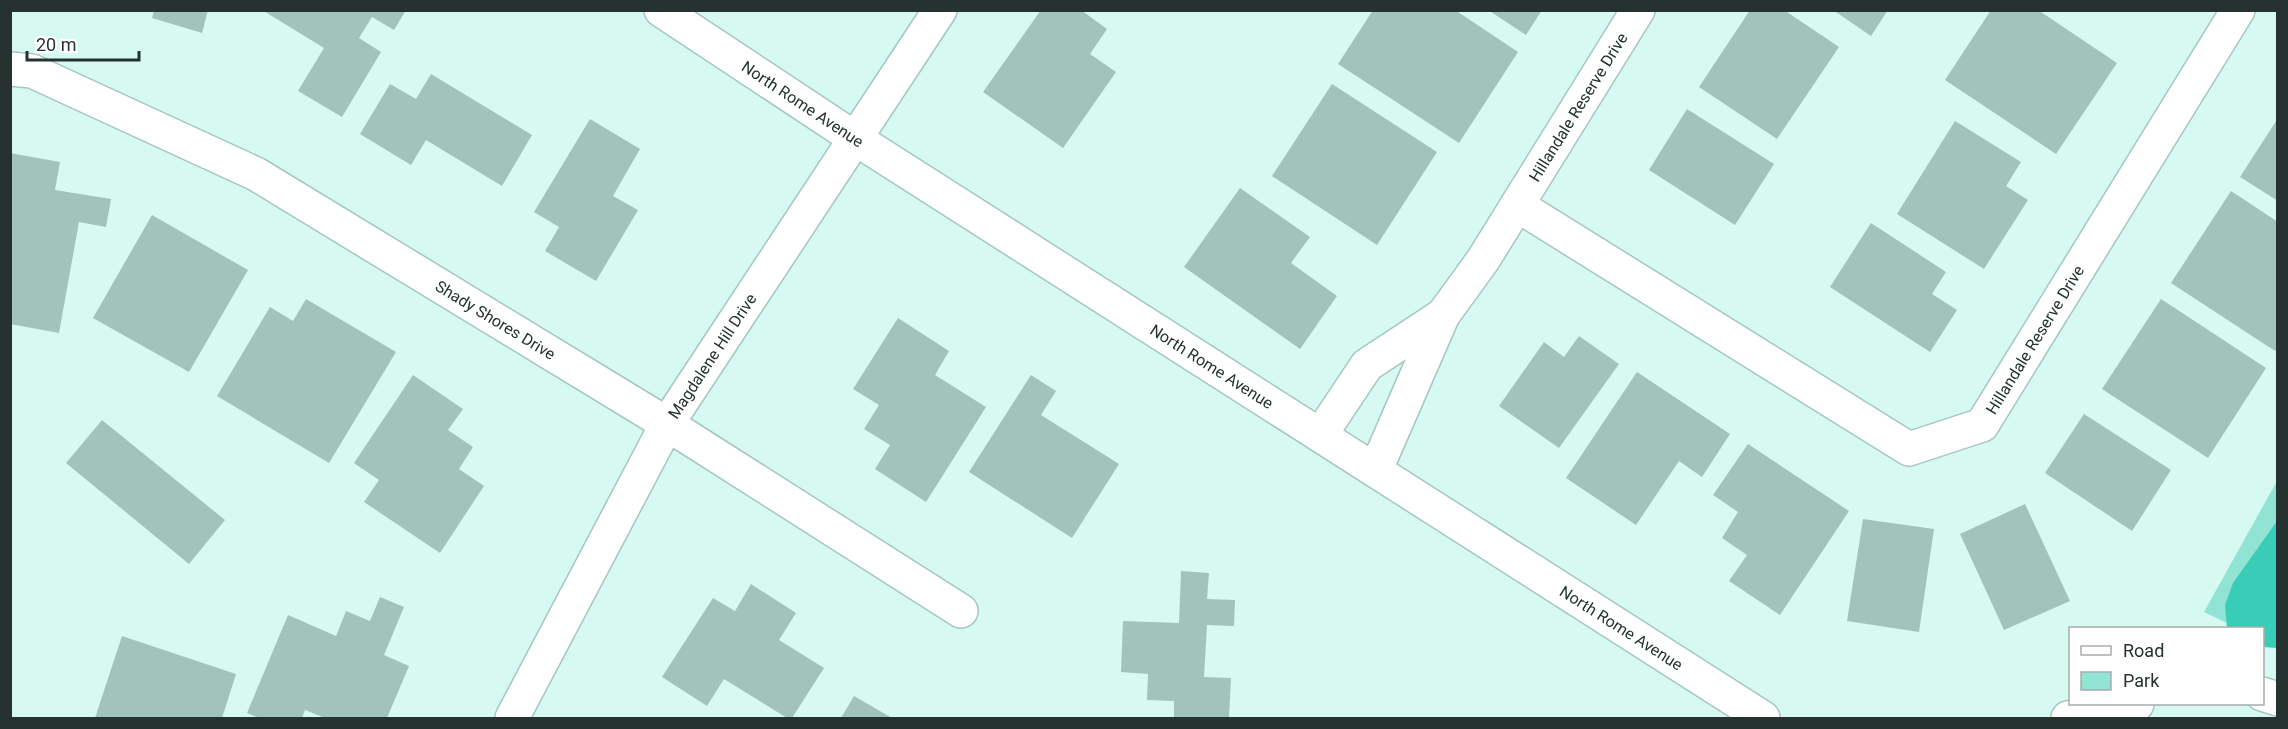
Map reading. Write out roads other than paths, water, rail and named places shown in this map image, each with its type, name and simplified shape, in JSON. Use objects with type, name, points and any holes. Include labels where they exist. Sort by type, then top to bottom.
[{"type":"street","name":"North Rome Avenue","points":[[661,10],[856,139],[1763,718]]},
{"type":"street","name":"Magdalene Hill Drive","points":[[512,718],[667,424],[940,10]]},
{"type":"street","name":"Hillandale Reserve Drive","points":[[1376,469],[1443,315],[1484,260],[1638,10]]},
{"type":"street","name":"Hillandale Reserve Drive","points":[[1517,205],[1909,449],[1982,425],[2238,10]]},
{"type":"street","name":"Shady Shores Drive","points":[[10,69],[32,71],[256,174],[667,424],[960,611]]},
{"type":"street","name":"Hillandale Reserve Drive","points":[[1321,434],[1367,366],[1443,315]]},
{"type":"street","points":[[2068,718],[2132,705]]}]
